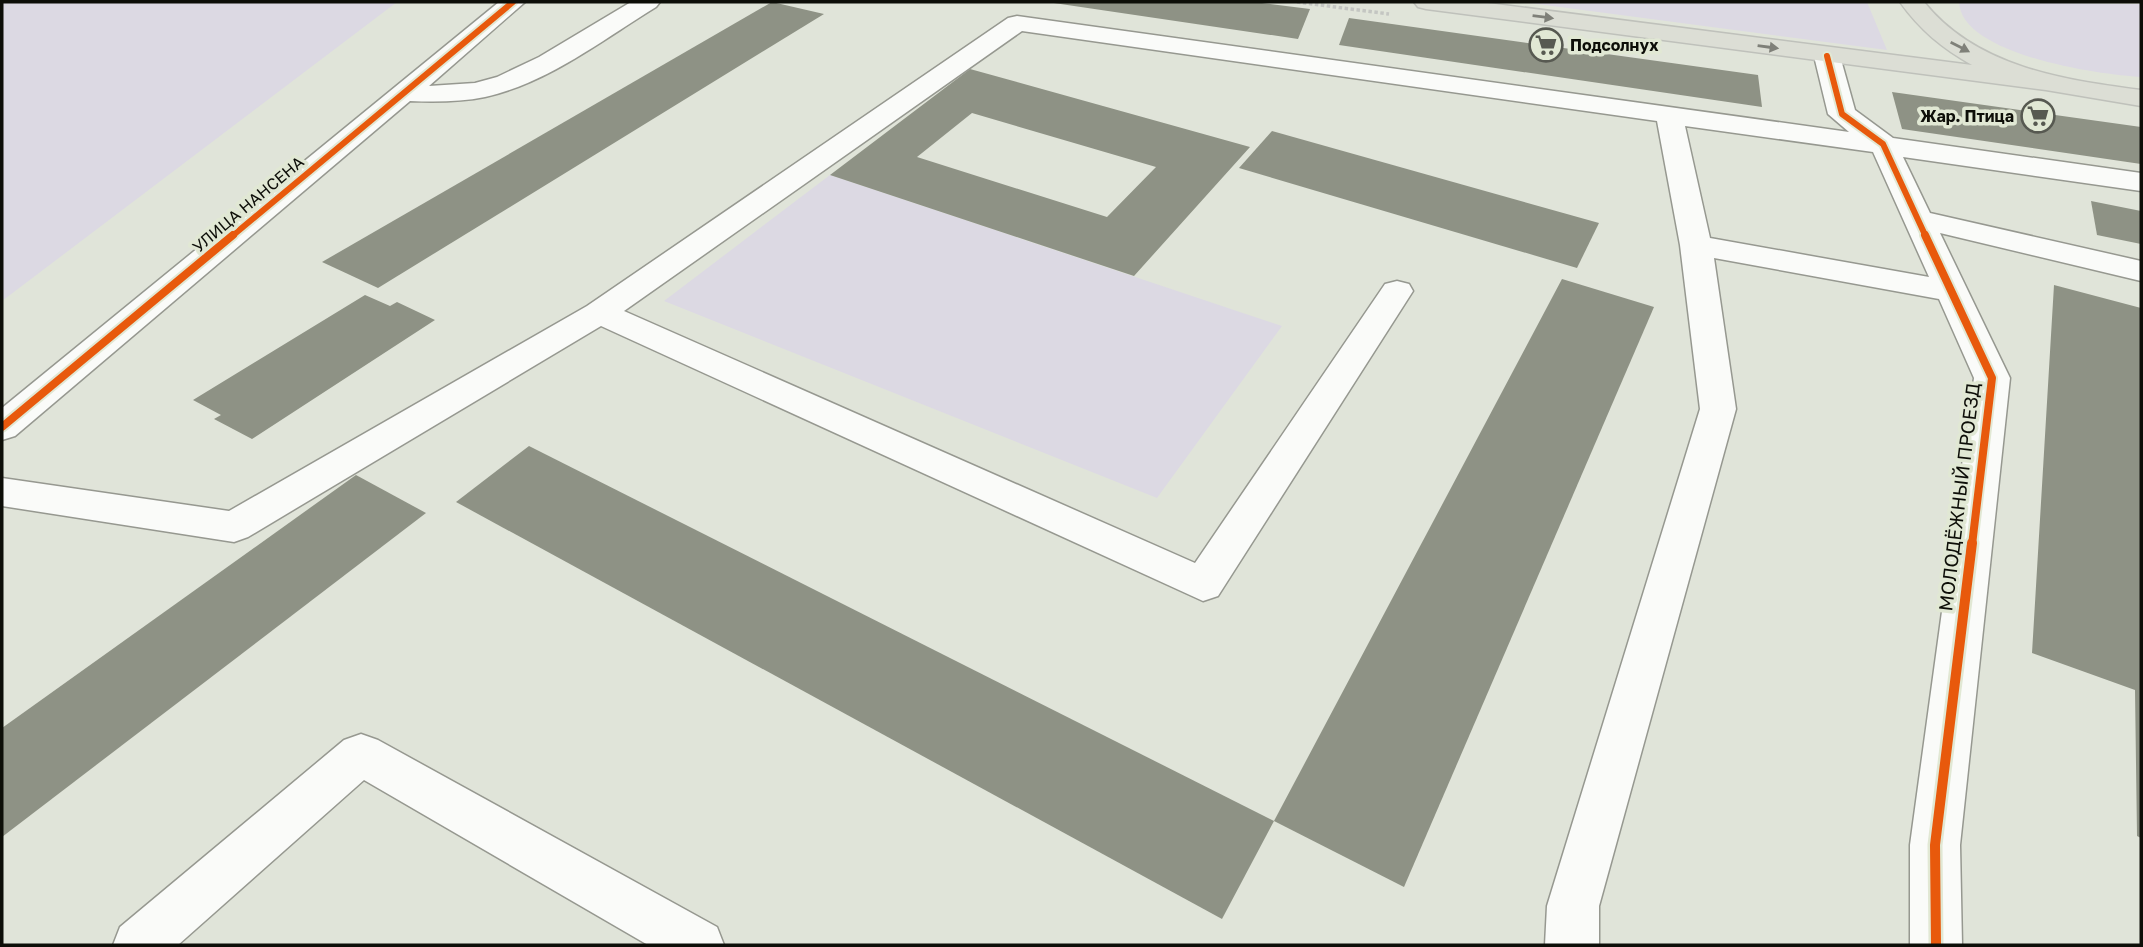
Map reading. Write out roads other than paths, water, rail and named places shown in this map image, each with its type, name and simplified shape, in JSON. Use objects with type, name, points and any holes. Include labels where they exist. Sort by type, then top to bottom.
[{"type":"main road","points":[[1426,2],[2047,82],[2104,94],[2141,98]]},
{"type":"main road","points":[[1912,2],[1924,22],[1952,43],[1994,64],[2047,82]]},
{"type":"street","name":"УЛИЦА НАНСЕНА","points":[[2,427],[513,2]]},
{"type":"street","points":[[403,93],[444,95],[485,88],[531,71],[648,2]]},
{"type":"street","points":[[2,492],[234,527],[599,313],[1017,23],[2141,182]]},
{"type":"street","points":[[1828,55],[1842,114],[1884,144]]},
{"type":"street","points":[[1572,945],[1573,906],[1718,409],[1696,245],[1669,115]]},
{"type":"street","name":"МОЛОДЁЖНЫЙ ПРОЕЗД","points":[[1884,144],[1992,378],[1935,845],[1936,945]]},
{"type":"street","points":[[1918,219],[2141,271]]},
{"type":"street","points":[[1696,245],[1950,292]]},
{"type":"street","points":[[599,313],[1203,585],[1397,291]]},
{"type":"street","points":[[139,945],[361,754],[698,945]]},
{"type":"place","name":"Подсолнух","points":[[1546,45]]},
{"type":"place","name":"Жар. Птица","points":[[2038,116]]}]
